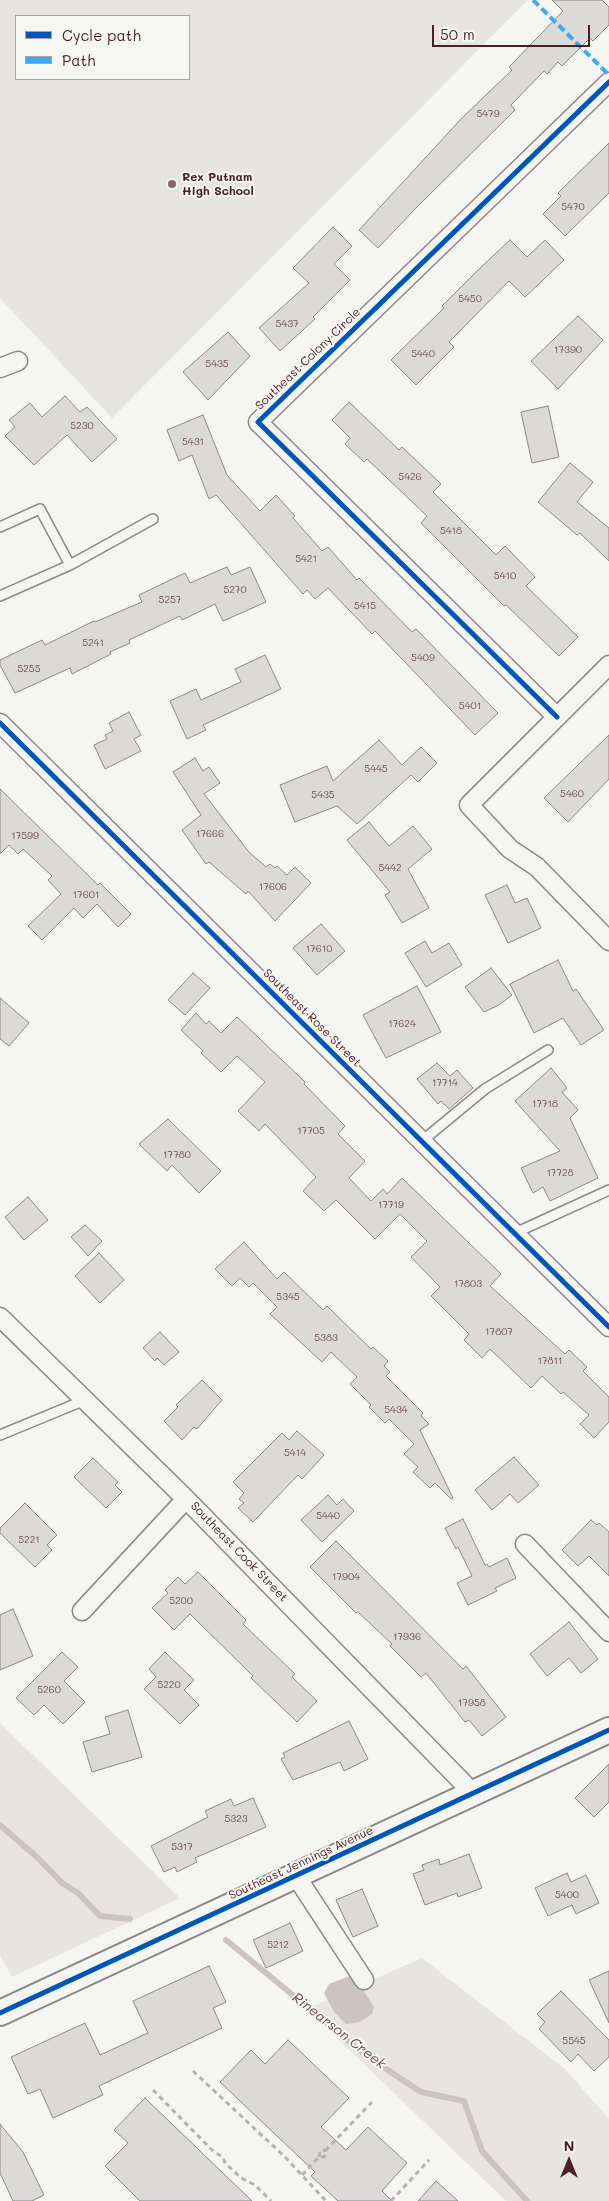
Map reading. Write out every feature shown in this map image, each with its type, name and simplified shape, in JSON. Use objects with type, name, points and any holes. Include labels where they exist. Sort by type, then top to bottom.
[{"type":"main road","name":"Southeast Jennings Avenue","points":[[0,2012],[609,1730]]},
{"type":"street","name":"Southeast Colony Circle","points":[[556,717],[258,422],[609,82]]},
{"type":"street","points":[[0,368],[18,361]]},
{"type":"street","points":[[609,665],[469,806],[510,849],[537,867],[609,941]]},
{"type":"street","name":"Southeast Rose Street","points":[[0,723],[609,1327]]},
{"type":"street","name":"Southeast Cook Street","points":[[0,1317],[186,1499],[473,1793]]},
{"type":"street","points":[[82,1611],[186,1499]]},
{"type":"street","points":[[524,1544],[609,1632]]},
{"type":"street","points":[[296,1876],[364,1980]]},
{"type":"lane","points":[[0,527],[40,509],[70,565]]},
{"type":"lane","points":[[0,596],[70,565],[154,519]]},
{"type":"lane","points":[[422,1141],[485,1089],[548,1050]]},
{"type":"lane","points":[[515,1233],[609,1190]]},
{"type":"lane","points":[[0,1435],[86,1400]]},
{"type":"path","points":[[193,2071],[302,2175],[326,2201]]},
{"type":"path","points":[[153,2090],[214,2152],[223,2157],[225,2163],[241,2178],[255,2185],[271,2201]]},
{"type":"path","points":[[302,2175],[318,2157],[320,2151],[326,2150],[372,2102]]},
{"type":"path","points":[[391,2201],[429,2160]]},
{"type":"shaded area","name":"Rex Putnam High School","points":[[0,0],[528,0],[112,418],[0,298]]},
{"type":"shaded area","points":[[344,0],[503,0],[409,94],[390,78],[371,55],[353,26]]},
{"type":"shaded area","points":[[0,1723],[180,1898],[12,1977],[0,1956]]},
{"type":"shaded area","points":[[422,1958],[565,2069],[609,2119],[609,2201],[506,2201],[307,2009]]},
{"type":"shaded area","points":[[350,1976],[356,1979],[374,2007],[372,2014],[360,2022],[346,2024],[334,2012],[324,1993],[329,1984]]},
{"type":"building","points":[[552,0],[602,0],[609,7],[609,25],[593,41],[590,38],[562,66],[558,62],[547,74],[544,71],[511,105],[515,110],[378,248],[359,230],[461,119],[512,70],[509,67],[563,11]]},
{"type":"building","points":[[609,143],[609,193],[565,236],[543,214],[561,196],[558,193]]},
{"type":"building","points":[[333,227],[352,246],[334,264],[350,280],[313,317],[315,319],[280,351],[259,328],[309,283],[293,268]]},
{"type":"building","points":[[510,240],[527,257],[545,240],[564,260],[525,297],[509,281],[449,342],[454,347],[416,385],[391,360],[444,308],[442,306]]},
{"type":"building","points":[[578,316],[603,340],[558,389],[531,361]]},
{"type":"building","points":[[228,332],[250,356],[208,400],[183,372]]},
{"type":"building","points":[[65,396],[80,412],[87,407],[117,439],[92,462],[67,435],[34,465],[5,436],[15,427],[9,420],[30,403],[42,417]]},
{"type":"building","points":[[349,402],[399,450],[402,447],[441,484],[433,492],[496,555],[505,546],[535,577],[526,586],[578,637],[559,656],[506,605],[504,606],[421,523],[427,516],[367,459],[364,462],[345,444],[350,438],[332,420]]},
{"type":"building","points":[[548,406],[559,457],[532,463],[521,412]]},
{"type":"building","points":[[203,415],[227,475],[260,511],[276,495],[322,551],[328,547],[357,580],[359,578],[412,632],[416,629],[498,713],[475,735],[375,631],[372,634],[328,588],[315,599],[307,590],[303,594],[216,495],[209,499],[192,455],[179,461],[167,430]]},
{"type":"building","points":[[570,463],[593,482],[577,502],[609,528],[609,561],[580,533],[577,535],[538,502]]},
{"type":"building","points":[[227,567],[231,575],[250,567],[266,602],[223,621],[215,604],[182,620],[180,616],[129,640],[130,643],[72,674],[70,668],[15,693],[0,665],[0,660],[42,640],[45,645],[94,621],[142,602],[139,595],[185,573],[190,583]]},
{"type":"building","points":[[265,655],[281,689],[203,725],[206,730],[187,739],[170,701],[196,689],[201,700],[241,682],[235,669]]},
{"type":"building","points":[[129,712],[141,735],[134,739],[141,751],[105,769],[94,745],[107,739],[105,735],[113,731],[109,723]]},
{"type":"building","points":[[609,735],[609,779],[568,822],[544,798]]},
{"type":"building","points":[[379,740],[402,765],[421,747],[437,763],[418,782],[411,775],[357,824],[337,806],[295,822],[280,785],[327,766],[333,781]]},
{"type":"building","points":[[195,758],[203,771],[209,767],[220,783],[204,794],[249,852],[266,867],[270,864],[275,868],[277,866],[287,875],[295,867],[311,883],[275,921],[248,891],[246,894],[209,862],[206,864],[182,830],[201,815],[173,772]]},
{"type":"building","points":[[0,789],[98,885],[100,883],[131,914],[118,927],[97,904],[83,918],[74,908],[42,940],[28,926],[61,894],[48,880],[52,876],[23,849],[18,854],[9,845],[0,854]]},
{"type":"building","points":[[369,822],[389,846],[413,826],[432,849],[408,869],[429,908],[402,923],[385,895],[390,892],[347,840]]},
{"type":"building","points":[[507,885],[515,903],[527,898],[541,928],[508,943],[485,895]]},
{"type":"building","points":[[321,924],[345,951],[317,975],[293,948]]},
{"type":"building","points":[[425,941],[432,953],[449,943],[462,965],[426,987],[405,953]]},
{"type":"building","points":[[558,960],[573,991],[576,989],[604,1030],[581,1045],[563,1018],[534,1033],[510,984]]},
{"type":"building","points":[[491,968],[512,995],[499,1005],[484,1012],[465,987]]},
{"type":"building","points":[[193,973],[210,988],[185,1015],[168,1000]]},
{"type":"building","points":[[417,986],[441,1032],[386,1058],[363,1015]]},
{"type":"building","points":[[0,998],[29,1023],[9,1046],[0,1039]]},
{"type":"building","points":[[196,1013],[206,1024],[209,1021],[221,1033],[237,1017],[305,1082],[304,1084],[345,1126],[338,1134],[365,1161],[349,1178],[371,1201],[383,1189],[387,1194],[402,1178],[501,1274],[490,1286],[565,1354],[569,1350],[587,1367],[583,1371],[609,1397],[609,1422],[594,1438],[580,1424],[589,1415],[563,1392],[561,1394],[542,1376],[531,1388],[490,1349],[482,1358],[464,1340],[469,1334],[431,1296],[440,1287],[411,1257],[427,1241],[400,1214],[375,1239],[336,1200],[324,1211],[303,1191],[316,1177],[265,1124],[259,1131],[238,1111],[265,1082],[237,1056],[221,1072],[201,1053],[203,1051],[181,1030]]},
{"type":"building","points":[[437,1063],[450,1076],[457,1070],[473,1088],[449,1109],[441,1101],[438,1104],[417,1079]]},
{"type":"building","points":[[551,1068],[567,1088],[562,1092],[578,1110],[570,1118],[598,1178],[550,1201],[543,1187],[533,1193],[521,1168],[560,1151],[515,1101]]},
{"type":"building","points":[[168,1119],[221,1171],[199,1193],[172,1165],[167,1171],[139,1144]]},
{"type":"building","points":[[28,1197],[48,1220],[24,1240],[5,1217]]},
{"type":"building","points":[[85,1225],[102,1241],[88,1256],[71,1237]]},
{"type":"building","points":[[244,1242],[277,1279],[284,1272],[323,1310],[327,1306],[371,1349],[373,1347],[388,1361],[384,1366],[390,1372],[386,1376],[423,1413],[421,1416],[429,1424],[420,1430],[453,1498],[451,1499],[435,1483],[430,1488],[413,1472],[418,1467],[404,1454],[414,1444],[389,1419],[385,1423],[369,1407],[371,1405],[350,1384],[357,1377],[331,1352],[322,1362],[270,1314],[277,1307],[253,1283],[249,1287],[240,1278],[232,1286],[215,1269]]},
{"type":"building","points":[[99,1253],[124,1280],[100,1303],[75,1276]]},
{"type":"building","points":[[160,1332],[179,1352],[164,1365],[157,1358],[155,1361],[143,1348]]},
{"type":"building","points":[[202,1380],[222,1400],[197,1429],[194,1427],[182,1440],[164,1421],[178,1407],[176,1405]]},
{"type":"building","points":[[297,1431],[324,1455],[302,1479],[298,1475],[253,1522],[238,1508],[244,1503],[239,1499],[244,1493],[233,1482],[282,1433],[289,1440]]},
{"type":"building","points":[[514,1457],[539,1485],[518,1503],[510,1494],[492,1510],[475,1490]]},
{"type":"building","points":[[93,1458],[118,1482],[115,1485],[122,1492],[106,1508],[74,1477]]},
{"type":"building","points":[[328,1495],[337,1505],[343,1499],[354,1511],[322,1542],[301,1520]]},
{"type":"building","points":[[25,1503],[57,1535],[47,1545],[52,1550],[35,1567],[0,1533],[0,1528]]},
{"type":"building","points":[[463,1519],[485,1565],[487,1564],[489,1567],[507,1558],[516,1578],[495,1588],[497,1591],[468,1605],[457,1583],[472,1576],[458,1547],[456,1549],[445,1528]]},
{"type":"building","points":[[591,1520],[597,1525],[599,1523],[609,1532],[609,1576],[589,1556],[578,1566],[562,1550]]},
{"type":"building","points":[[336,1541],[463,1669],[466,1666],[506,1717],[482,1736],[469,1720],[465,1722],[426,1673],[421,1677],[390,1646],[392,1644],[358,1612],[356,1613],[310,1567]]},
{"type":"building","points":[[198,1572],[246,1620],[243,1624],[295,1674],[292,1677],[317,1701],[297,1722],[251,1678],[253,1676],[190,1614],[174,1630],[152,1608],[168,1593],[165,1590],[178,1577],[185,1584]]},
{"type":"building","points":[[13,1609],[33,1656],[0,1670],[0,1615]]},
{"type":"building","points":[[569,1622],[598,1659],[581,1673],[569,1658],[547,1676],[530,1654]]},
{"type":"building","points":[[62,1652],[78,1667],[64,1681],[85,1702],[63,1724],[44,1705],[34,1715],[16,1698]]},
{"type":"building","points":[[165,1652],[194,1680],[184,1690],[199,1705],[180,1724],[144,1689],[156,1677],[149,1669]]},
{"type":"building","points":[[128,1710],[142,1757],[92,1772],[83,1742],[110,1734],[105,1717]]},
{"type":"building","points":[[349,1721],[368,1759],[344,1771],[340,1762],[293,1780],[281,1759],[285,1757],[283,1753]]},
{"type":"building","points":[[609,1764],[609,1802],[594,1817],[575,1798]]},
{"type":"building","points":[[253,1798],[266,1827],[195,1858],[197,1862],[177,1872],[175,1867],[164,1872],[151,1846],[208,1817],[205,1811],[231,1799],[234,1806]]},
{"type":"building","points":[[469,1854],[482,1888],[458,1897],[457,1893],[425,1905],[413,1874],[424,1870],[422,1865],[439,1859],[440,1865]]},
{"type":"building","points":[[567,1873],[571,1882],[586,1875],[599,1903],[576,1914],[572,1905],[548,1916],[535,1888]]},
{"type":"building","points":[[362,1889],[378,1926],[353,1937],[336,1900]]},
{"type":"building","points":[[290,1923],[303,1951],[266,1968],[253,1940]]},
{"type":"building","points":[[209,1966],[226,2002],[213,2008],[222,2028],[99,2086],[103,2095],[53,2118],[40,2089],[28,2094],[11,2057],[85,2023],[100,2055],[148,2033],[133,2001]]},
{"type":"building","points":[[609,1971],[609,2023],[589,1980]]},
{"type":"building","points":[[561,1991],[609,2040],[609,2057],[594,2071],[578,2054],[571,2062],[539,2029],[545,2022],[537,2014]]},
{"type":"building","points":[[288,2040],[349,2098],[321,2127],[346,2150],[368,2127],[407,2163],[382,2191],[392,2201],[338,2201],[311,2176],[315,2172],[220,2082],[251,2050],[265,2064]]},
{"type":"building","points":[[145,2098],[252,2201],[140,2201],[105,2166],[128,2143],[114,2130]]},
{"type":"building","points":[[0,2124],[23,2152],[44,2195],[32,2201],[13,2201],[0,2173]]},
{"type":"building","points":[[436,2181],[458,2201],[418,2201]]},
{"type":"waterway","points":[[0,1825],[38,1858],[62,1883],[78,1893],[100,1916],[130,1919]]},
{"type":"waterway","name":"Rinearson Creek","points":[[226,1940],[368,2057],[421,2092],[464,2101],[482,2151],[527,2201]]},
{"type":"marked path","points":[[533,0],[609,75]]},
{"type":"cycle path","points":[[557,717],[258,422],[609,82]]},
{"type":"cycle path","points":[[0,723],[609,1327]]},
{"type":"cycle path","points":[[0,2013],[609,1730]]},
{"type":"place","name":"Rex Putnam High School","points":[[172,184]]}]
